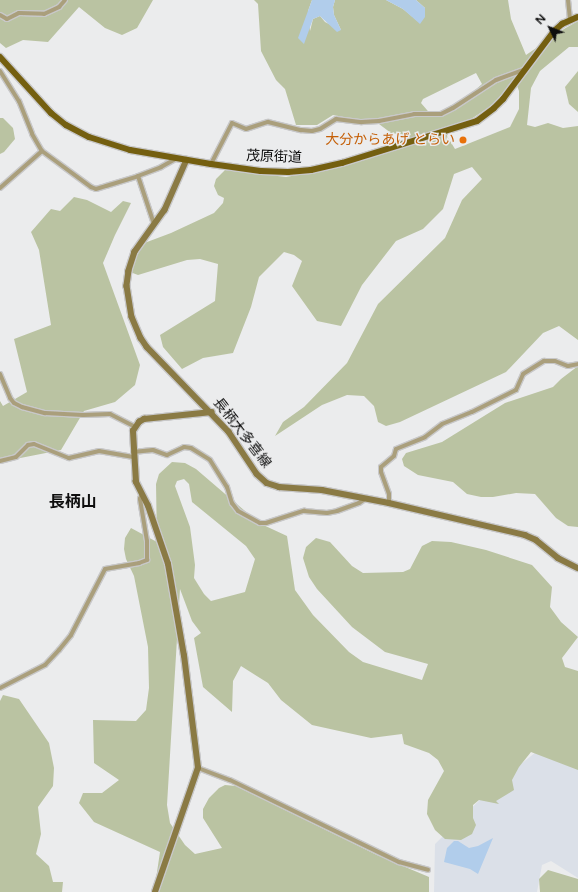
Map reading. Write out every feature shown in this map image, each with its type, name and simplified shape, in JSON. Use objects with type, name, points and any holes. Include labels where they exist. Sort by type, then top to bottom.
[{"type":"main road","name":"茂原街道","points":[[0,57],[44,107],[58,119],[83,134],[122,148],[211,164],[261,171],[288,172],[311,170],[372,154],[477,121],[494,108],[554,31],[570,20],[578,17]]},
{"type":"main road","name":"長柄大多喜線","points":[[187,160],[165,210],[135,252],[129,271],[128,297],[132,317],[141,338],[147,347],[212,412],[238,443],[257,474],[267,483],[279,487],[322,490],[389,503],[525,535],[536,540],[558,558],[578,568]]},
{"type":"main road","points":[[155,892],[198,768],[184,656],[168,564],[148,506],[136,482],[133,455],[133,436],[135,427],[144,419],[212,412]]},
{"type":"street","points":[[0,15],[7,19],[19,13],[44,14],[59,6],[65,0]]},
{"type":"street","points":[[568,0],[570,20]]},
{"type":"street","points":[[211,164],[232,123],[246,129],[268,122],[301,130],[312,131],[320,129],[336,119],[362,122],[379,121],[414,114],[441,114],[453,108],[496,80],[525,70]]},
{"type":"street","points":[[0,71],[19,101],[32,134],[42,151],[91,187],[96,188],[138,176],[161,167],[177,158]]},
{"type":"street","points":[[0,188],[42,151]]},
{"type":"street","points":[[138,176],[154,224]]},
{"type":"street","points":[[389,503],[389,494],[381,472],[381,467],[394,456],[396,449],[425,437],[442,424],[472,412],[516,390],[523,374],[544,361],[555,361],[568,366],[578,364]]},
{"type":"street","points":[[0,374],[10,398],[14,403],[22,407],[45,413],[83,415],[110,414],[135,427]]},
{"type":"street","points":[[0,461],[16,457],[28,445],[34,444],[69,458],[99,451],[133,455],[153,450],[167,455],[184,447],[191,448],[210,460],[227,487],[232,503],[238,511],[260,523],[266,524],[304,511],[327,513],[337,511],[359,503],[365,499]]},
{"type":"street","points":[[0,688],[45,665],[59,650],[71,635],[105,569],[139,563],[147,560],[147,541],[140,499],[142,493]]},
{"type":"street","points":[[198,768],[230,780],[399,862],[428,870]]},
{"type":"shaded area","points":[[541,748],[578,760],[578,878],[551,861],[542,865],[537,892],[434,892],[435,844],[496,784]]},
{"type":"green space","points":[[0,0],[153,0],[137,28],[122,35],[105,28],[79,7],[48,42],[23,40],[6,48],[0,43]]},
{"type":"green space","points":[[254,0],[312,0],[308,11],[310,31],[313,19],[320,16],[325,22],[341,30],[334,15],[333,7],[335,0],[386,0],[403,9],[420,23],[425,8],[416,0],[508,0],[511,19],[526,55],[578,21],[578,47],[569,47],[540,71],[531,88],[527,125],[535,127],[548,123],[563,128],[578,126],[578,340],[559,326],[543,333],[506,372],[400,422],[386,426],[378,422],[374,406],[364,396],[347,395],[322,405],[275,436],[283,422],[304,407],[347,363],[378,304],[445,238],[462,200],[482,179],[472,167],[454,174],[443,209],[423,229],[396,241],[362,285],[341,326],[317,321],[292,286],[302,261],[294,255],[284,252],[259,277],[251,307],[233,353],[203,358],[182,369],[163,347],[160,335],[215,301],[218,264],[200,259],[187,260],[138,275],[130,272],[139,245],[171,233],[214,213],[223,203],[224,198],[218,195],[214,186],[216,179],[225,170],[286,177],[336,168],[403,148],[407,135],[391,133],[379,124],[333,115],[317,125],[296,125],[285,89],[276,80],[261,51],[258,4]],"holes":[[[476,73],[482,84],[456,107],[433,117],[421,103],[423,99]],[[515,80],[519,91],[519,109],[510,127],[455,149],[447,136],[450,128],[468,121],[491,106]]]},
{"type":"green space","points":[[578,71],[578,112],[569,104],[565,87]]},
{"type":"green space","points":[[0,118],[3,118],[13,128],[15,139],[4,152],[0,154]]},
{"type":"green space","points":[[74,197],[87,200],[111,212],[123,201],[131,203],[103,263],[140,365],[135,385],[115,402],[84,411],[61,450],[0,462],[0,401],[3,406],[27,392],[14,339],[51,325],[39,250],[31,232],[51,209],[60,211]]},
{"type":"green space","points":[[578,366],[578,527],[568,526],[556,518],[535,494],[516,493],[493,497],[481,497],[467,494],[453,482],[418,475],[404,466],[402,459],[406,453],[442,442],[505,403],[553,387]]},
{"type":"green space","points":[[172,462],[185,463],[196,469],[259,523],[287,536],[295,590],[313,615],[349,652],[363,662],[422,680],[428,664],[385,652],[352,627],[317,589],[309,577],[303,558],[306,547],[316,538],[330,542],[352,566],[363,573],[403,572],[410,569],[422,546],[432,541],[451,542],[486,550],[532,565],[552,587],[550,607],[561,622],[578,637],[562,658],[565,667],[578,671],[578,770],[531,752],[519,767],[512,780],[514,790],[496,801],[499,804],[479,800],[473,805],[473,818],[476,825],[472,834],[461,840],[445,839],[435,830],[427,814],[428,800],[444,771],[438,760],[429,753],[404,744],[402,734],[371,738],[312,725],[281,700],[268,683],[241,666],[233,681],[232,712],[203,687],[194,638],[201,633],[192,621],[180,589],[167,805],[170,823],[185,845],[195,854],[222,848],[203,818],[203,809],[209,798],[219,788],[225,785],[236,786],[377,855],[429,877],[429,892],[154,892],[160,852],[94,822],[79,803],[83,793],[102,793],[119,780],[94,763],[93,720],[136,721],[146,710],[149,688],[148,647],[134,576],[126,559],[124,549],[125,538],[131,528],[157,542],[156,484],[159,474]],"holes":[[[184,479],[189,484],[192,502],[246,546],[255,559],[245,592],[211,601],[204,594],[194,578],[195,565],[190,527],[175,486],[177,481]]]},
{"type":"green space","points":[[3,695],[19,699],[49,743],[54,768],[53,786],[38,807],[41,834],[36,854],[49,866],[53,882],[63,882],[62,892],[0,892],[0,701]]},
{"type":"green space","points":[[548,870],[578,879],[578,892],[540,892],[539,879]]},
{"type":"water","points":[[312,0],[335,0],[333,7],[334,15],[341,30],[337,32],[320,16],[313,19],[304,44],[298,38]]},
{"type":"water","points":[[386,0],[416,0],[425,8],[425,17],[420,24],[403,9]]},
{"type":"water","points":[[493,838],[478,874],[470,869],[444,862],[447,848],[454,841],[458,841],[469,848],[478,846]]},
{"type":"place","name":"大分からあげ とらい","points":[[463,140]]},
{"type":"district","name":"長柄山","points":[[73,502]]}]
